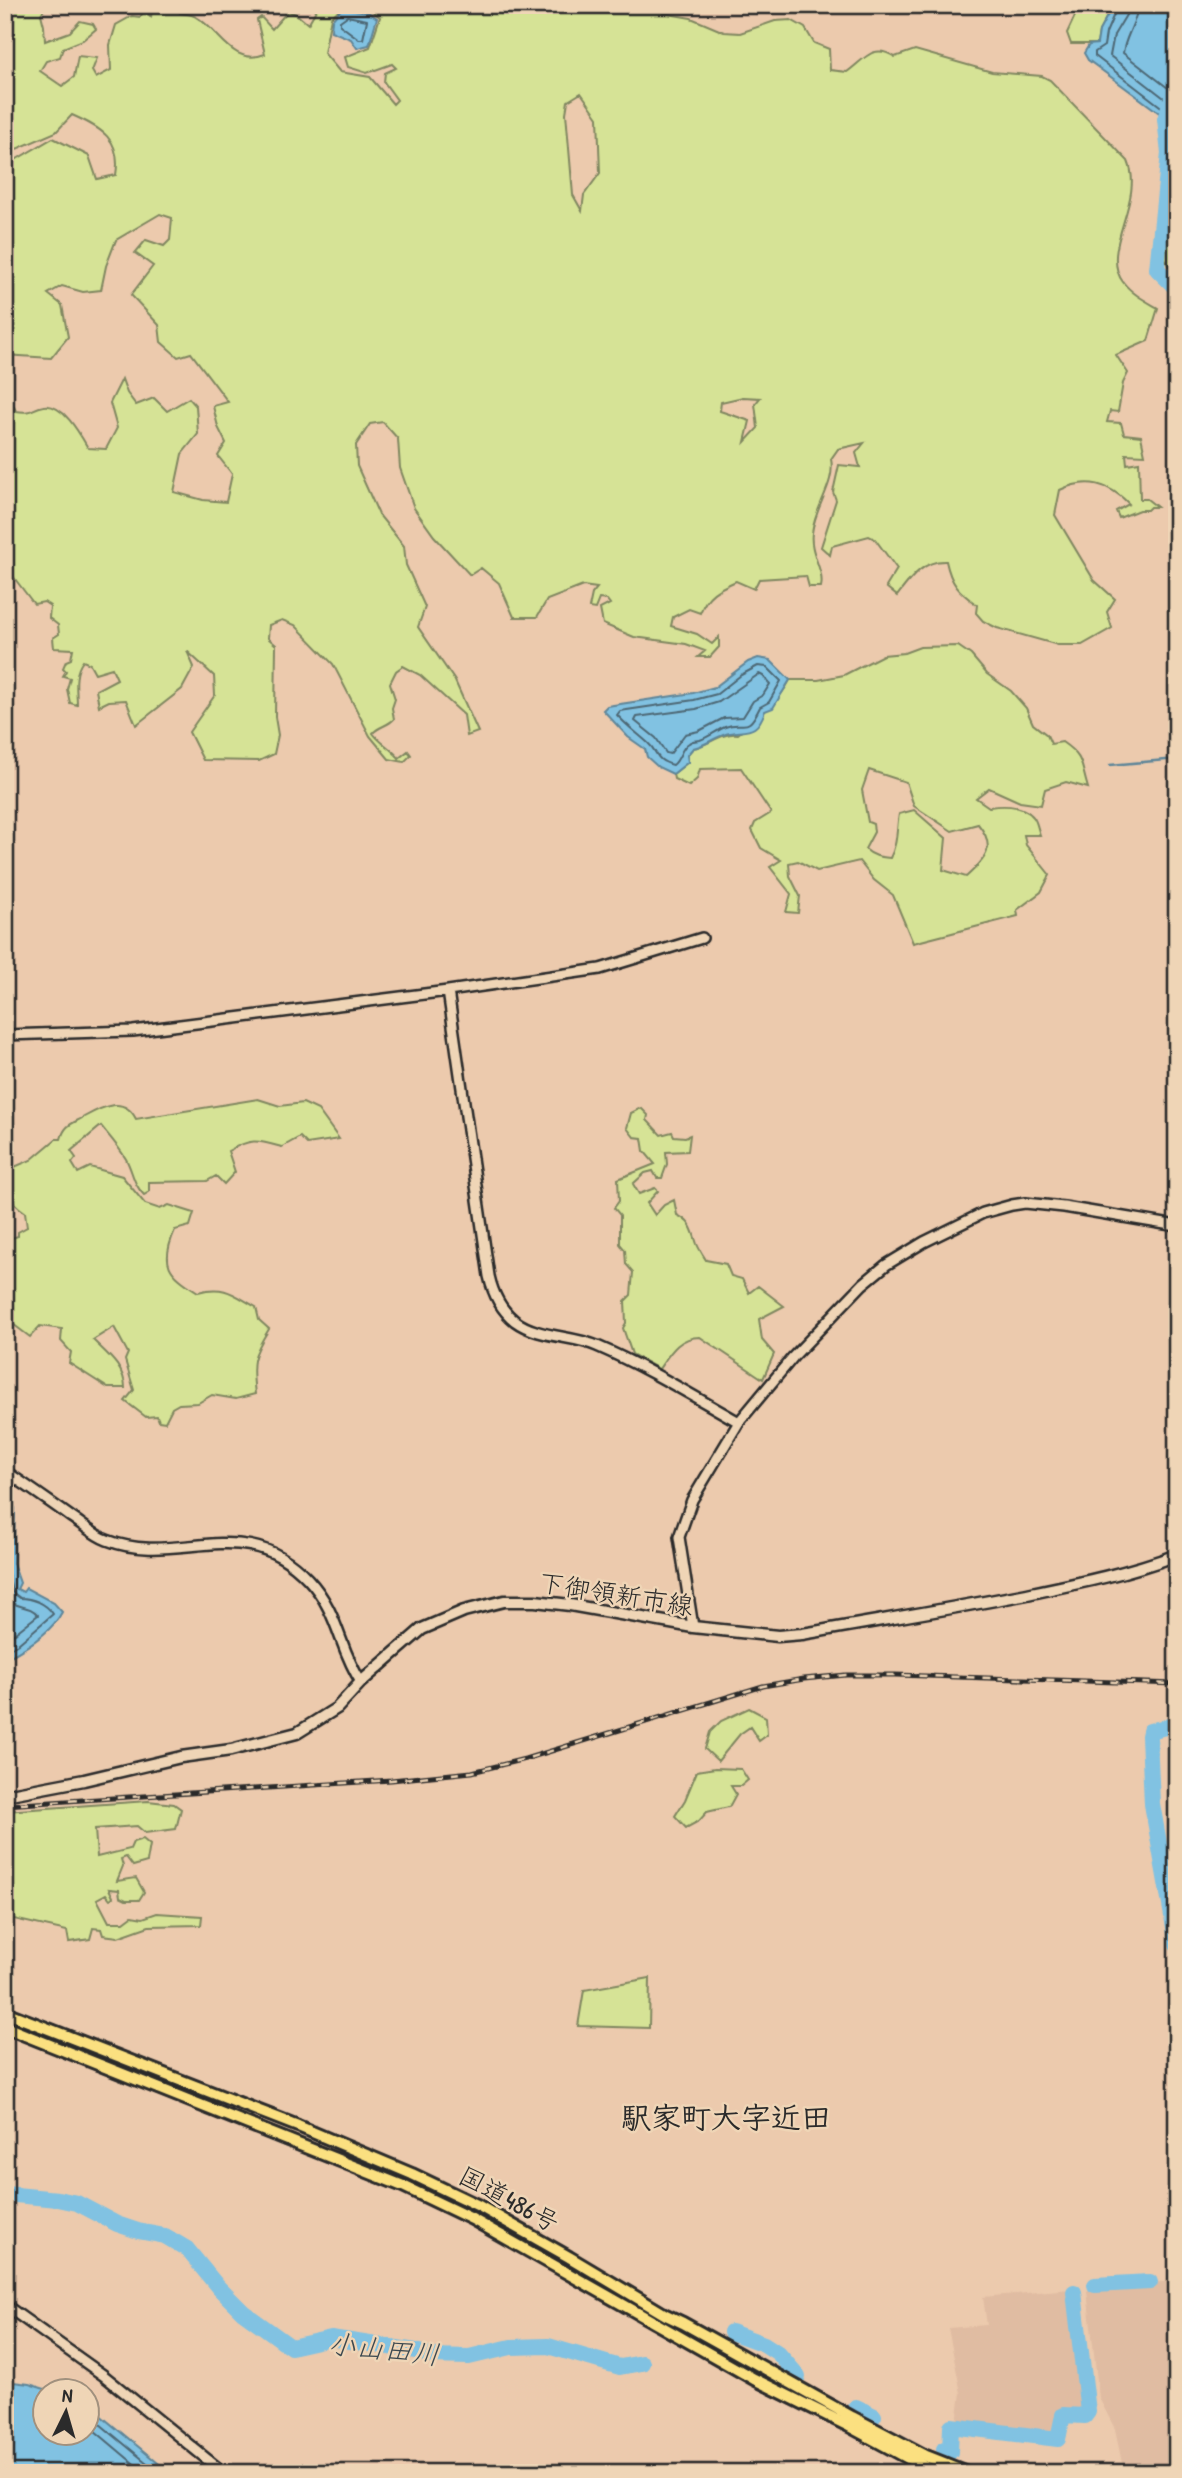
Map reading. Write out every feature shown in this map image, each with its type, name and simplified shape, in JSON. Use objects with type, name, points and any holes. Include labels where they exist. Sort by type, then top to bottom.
[{"type":"highway","name":"国道486号","points":[[5,2012],[298,2126],[412,2174],[479,2206],[569,2256],[666,2315],[852,2417],[926,2456],[969,2473]]},
{"type":"highway","name":"国道486号","points":[[5,2027],[415,2191],[472,2219],[754,2379],[936,2473]]},
{"type":"main road","name":"下御領新市線","points":[[5,1795],[231,1750],[297,1733],[337,1709],[361,1682],[422,1629],[464,1611],[504,1601],[570,1605],[693,1627],[778,1636],[802,1634],[1088,1582],[1138,1570],[1177,1555]]},
{"type":"street","points":[[5,1035],[133,1031],[448,991],[600,969],[702,938]]},
{"type":"street","points":[[448,991],[489,1276],[499,1305],[517,1322],[531,1329],[593,1344],[618,1355],[739,1422]]},
{"type":"street","points":[[693,1627],[679,1537],[692,1500],[739,1422],[793,1357],[863,1284],[886,1265],[924,1242],[983,1213],[1025,1203],[1177,1226]]},
{"type":"street","points":[[5,1471],[106,1540],[146,1549],[235,1542],[270,1552],[306,1577],[324,1599],[339,1629],[349,1664],[361,1682]]},
{"type":"street","points":[[5,2305],[103,2375],[224,2473]]},
{"type":"shaded area","points":[[1177,2281],[1177,2467],[1132,2470],[1122,2463],[1115,2429],[1099,2398],[1087,2291],[1092,2287]]},
{"type":"shaded area","points":[[1070,2289],[1084,2410],[1062,2411],[1057,2434],[1052,2435],[957,2422],[961,2393],[948,2328],[987,2325],[983,2297]]},
{"type":"green space","points":[[5,5],[47,5],[41,14],[45,41],[70,32],[80,21],[93,24],[96,29],[83,40],[63,48],[60,57],[46,61],[40,71],[62,86],[74,77],[78,56],[97,58],[92,71],[96,78],[111,70],[110,45],[116,25],[132,16],[140,17],[145,10],[151,17],[153,5],[174,5],[180,13],[193,15],[205,23],[235,51],[254,57],[265,54],[257,20],[261,17],[272,29],[288,11],[308,24],[319,5],[658,5],[663,13],[691,18],[724,32],[740,33],[775,21],[791,20],[805,28],[814,43],[829,49],[830,70],[847,72],[875,52],[881,51],[895,57],[915,50],[992,72],[1042,76],[1050,80],[1128,161],[1132,176],[1131,192],[1116,255],[1117,269],[1123,282],[1131,290],[1158,308],[1148,341],[1116,355],[1128,373],[1123,383],[1118,412],[1110,411],[1107,422],[1121,423],[1124,434],[1141,436],[1145,455],[1126,454],[1127,464],[1139,462],[1140,499],[1147,499],[1157,507],[1139,510],[1119,518],[1116,511],[1129,504],[1114,491],[1088,483],[1060,490],[1055,515],[1094,580],[1115,599],[1107,612],[1112,628],[1082,645],[1058,645],[997,628],[983,621],[976,613],[977,605],[960,591],[953,581],[946,561],[924,567],[897,596],[886,587],[897,569],[875,539],[869,536],[832,546],[830,555],[821,547],[836,500],[833,492],[839,465],[860,467],[856,453],[864,443],[838,449],[831,459],[831,477],[812,533],[821,587],[809,587],[806,576],[759,579],[754,589],[736,581],[719,590],[706,601],[700,613],[689,609],[673,617],[671,626],[697,634],[712,644],[719,637],[719,647],[710,657],[698,657],[705,651],[686,644],[634,637],[603,624],[600,609],[610,604],[607,600],[599,599],[595,609],[589,608],[592,594],[597,588],[583,586],[547,600],[537,617],[514,617],[499,583],[481,568],[470,575],[434,536],[414,508],[400,468],[398,439],[383,422],[370,424],[356,445],[357,466],[379,515],[404,546],[406,565],[425,607],[418,627],[455,681],[478,732],[467,736],[464,715],[420,675],[403,666],[396,671],[390,683],[395,699],[392,708],[394,719],[373,733],[399,758],[408,751],[411,755],[404,762],[389,759],[370,736],[333,664],[295,625],[282,620],[269,625],[268,638],[276,645],[275,717],[278,735],[274,754],[259,761],[203,760],[189,732],[215,695],[214,676],[187,651],[194,667],[182,689],[136,725],[126,700],[109,701],[99,706],[96,690],[117,679],[112,668],[95,673],[90,664],[83,661],[77,677],[77,705],[70,703],[67,689],[70,678],[63,676],[66,671],[63,668],[66,661],[71,659],[73,649],[54,648],[53,638],[59,634],[58,625],[49,618],[50,606],[44,602],[34,604],[12,575],[12,524],[5,515],[5,389],[16,411],[26,412],[51,406],[64,414],[88,448],[106,449],[117,428],[110,403],[122,379],[127,393],[136,405],[154,398],[167,411],[189,398],[196,406],[198,434],[182,454],[174,492],[203,500],[226,502],[232,474],[218,456],[226,443],[218,427],[213,406],[228,402],[191,353],[178,357],[161,342],[159,325],[131,295],[153,266],[135,253],[146,240],[164,246],[170,240],[172,218],[160,214],[116,240],[106,266],[101,290],[83,292],[62,286],[48,294],[62,305],[68,337],[51,358],[5,355],[5,166],[53,138],[89,156],[97,179],[116,175],[117,163],[116,152],[107,136],[72,115],[56,132],[5,154]],"holes":[[[343,6],[371,10],[380,17],[370,47],[345,57],[348,67],[367,73],[392,64],[396,68],[385,73],[384,82],[397,100],[393,104],[370,77],[340,72],[324,53],[331,17]],[[581,93],[598,117],[600,173],[584,195],[582,211],[573,195],[566,113],[568,101]],[[743,397],[760,398],[755,404],[758,428],[745,442],[750,421],[720,411],[721,402]]]},
{"type":"green space","points":[[1080,5],[1113,5],[1099,31],[1097,44],[1071,44],[1067,33]]},
{"type":"green space","points":[[1177,187],[1177,271],[1169,267],[1161,251]]},
{"type":"green space","points":[[958,646],[971,655],[987,674],[1011,691],[1026,708],[1033,724],[1047,735],[1051,744],[1062,742],[1078,757],[1088,788],[1066,782],[1045,789],[1041,805],[1020,802],[989,788],[976,798],[989,807],[1013,806],[1030,813],[1040,835],[1024,835],[1026,845],[1050,875],[1041,892],[1017,910],[1018,916],[913,943],[893,895],[874,880],[859,861],[817,871],[798,861],[789,863],[790,876],[800,896],[798,913],[786,912],[791,894],[770,867],[781,860],[761,848],[752,830],[755,823],[771,813],[741,768],[700,769],[697,779],[689,786],[674,779],[673,774],[688,762],[687,755],[693,748],[726,735],[738,734],[774,703],[790,680],[818,680],[844,675],[883,655],[904,653],[920,647]],"holes":[[[869,770],[906,782],[914,806],[952,831],[978,824],[984,832],[987,852],[966,877],[943,870],[946,838],[914,810],[899,814],[896,842],[890,858],[876,856],[865,849],[874,832],[873,824],[868,822],[862,790]]]},
{"type":"green space","points":[[258,1099],[280,1106],[303,1103],[318,1110],[339,1139],[307,1144],[300,1137],[282,1147],[249,1142],[228,1151],[235,1172],[224,1184],[216,1176],[207,1181],[149,1182],[149,1192],[144,1195],[123,1155],[101,1126],[71,1151],[76,1158],[72,1163],[78,1173],[90,1167],[122,1176],[145,1204],[160,1209],[169,1205],[194,1213],[190,1226],[175,1230],[168,1251],[170,1267],[180,1279],[198,1292],[222,1290],[256,1307],[259,1320],[269,1329],[254,1360],[255,1394],[236,1399],[212,1395],[198,1403],[179,1404],[172,1408],[165,1422],[159,1421],[157,1416],[146,1417],[125,1401],[134,1390],[125,1360],[128,1353],[114,1327],[93,1340],[119,1367],[125,1388],[108,1388],[69,1363],[71,1352],[61,1341],[62,1329],[40,1326],[30,1337],[5,1318],[5,1240],[18,1236],[18,1232],[27,1227],[25,1212],[9,1195],[5,1171],[31,1160],[56,1139],[61,1139],[70,1125],[112,1105],[125,1107],[136,1119]]},
{"type":"green space","points":[[641,1108],[648,1115],[647,1120],[661,1135],[672,1132],[674,1136],[690,1135],[688,1151],[666,1152],[667,1164],[662,1178],[657,1178],[653,1171],[645,1173],[633,1184],[639,1194],[655,1188],[658,1191],[647,1203],[655,1215],[664,1205],[674,1200],[677,1215],[691,1227],[706,1260],[726,1264],[731,1276],[742,1279],[749,1293],[758,1286],[784,1306],[759,1319],[762,1340],[774,1354],[763,1379],[700,1337],[681,1343],[659,1369],[632,1354],[623,1328],[626,1323],[625,1301],[631,1295],[633,1272],[626,1264],[625,1250],[620,1244],[620,1215],[614,1208],[619,1201],[618,1179],[655,1164],[644,1151],[642,1138],[634,1137],[627,1128],[631,1113]]},
{"type":"green space","points":[[749,1708],[766,1717],[767,1735],[759,1741],[750,1727],[740,1734],[718,1761],[705,1749],[710,1732],[721,1721]]},
{"type":"green space","points":[[715,1768],[741,1769],[748,1780],[741,1786],[731,1786],[736,1794],[729,1807],[707,1812],[699,1821],[686,1828],[675,1816],[697,1771]]},
{"type":"green space","points":[[148,1801],[174,1804],[181,1809],[176,1829],[145,1833],[137,1826],[95,1829],[97,1857],[130,1849],[133,1842],[143,1839],[150,1845],[147,1862],[133,1866],[126,1857],[121,1859],[123,1866],[117,1881],[136,1878],[144,1892],[139,1900],[126,1900],[120,1897],[119,1890],[109,1889],[113,1897],[110,1899],[106,1894],[97,1899],[109,1922],[124,1922],[132,1916],[143,1918],[157,1913],[202,1916],[201,1925],[149,1926],[118,1937],[103,1935],[101,1929],[93,1928],[90,1939],[69,1942],[67,1931],[5,1917],[5,1811]]},
{"type":"green space","points":[[650,1978],[649,2028],[578,2026],[584,1990]]},
{"type":"water","points":[[1113,5],[1177,5],[1177,126],[1088,60],[1084,53],[1089,45],[1097,44],[1099,31]]},
{"type":"water","points":[[342,8],[368,12],[377,18],[369,45],[357,48],[351,39],[331,31],[332,20]]},
{"type":"water","points":[[758,658],[770,660],[790,680],[773,708],[765,711],[759,724],[752,730],[725,734],[693,748],[687,755],[688,762],[673,774],[658,767],[647,757],[645,749],[628,737],[603,710],[607,706],[715,687],[748,662]]},
{"type":"water","points":[[5,1503],[15,1508],[13,1563],[20,1583],[17,1589],[23,1592],[26,1588],[54,1603],[62,1612],[45,1633],[7,1658],[6,1662]]},
{"type":"water","points":[[5,2381],[32,2385],[32,2446],[102,2446],[102,2417],[170,2473],[5,2473]]},
{"type":"waterway","points":[[1177,83],[1165,119],[1169,153],[1157,269],[1177,289]]},
{"type":"waterway","points":[[1110,765],[1177,759]]},
{"type":"waterway","name":"小山田川","points":[[1177,1724],[1150,1731],[1149,1736],[1152,1804],[1177,1944]]},
{"type":"waterway","name":"小山田川","points":[[5,2194],[77,2203],[117,2224],[165,2236],[187,2249],[243,2312],[291,2347],[331,2338],[416,2351],[431,2356],[469,2357],[511,2347],[548,2346],[620,2367],[642,2363]]},
{"type":"waterway","name":"小山田川","points":[[1095,2285],[1150,2282]]},
{"type":"waterway","name":"小山田川","points":[[944,2449],[950,2452],[951,2426],[1058,2439],[1063,2415],[1085,2416],[1088,2412],[1074,2292]]},
{"type":"waterway","name":"小山田川","points":[[731,2332],[764,2344],[778,2353],[798,2376]]},
{"type":"waterway","name":"小山田川","points":[[856,2407],[874,2416]]},
{"type":"railway","points":[[5,1805],[391,1780],[472,1772],[525,1759],[763,1686],[804,1679],[846,1675],[895,1675],[1177,1684]]},
{"type":"district","name":"駅家町大字近田","points":[[726,2118]]}]
